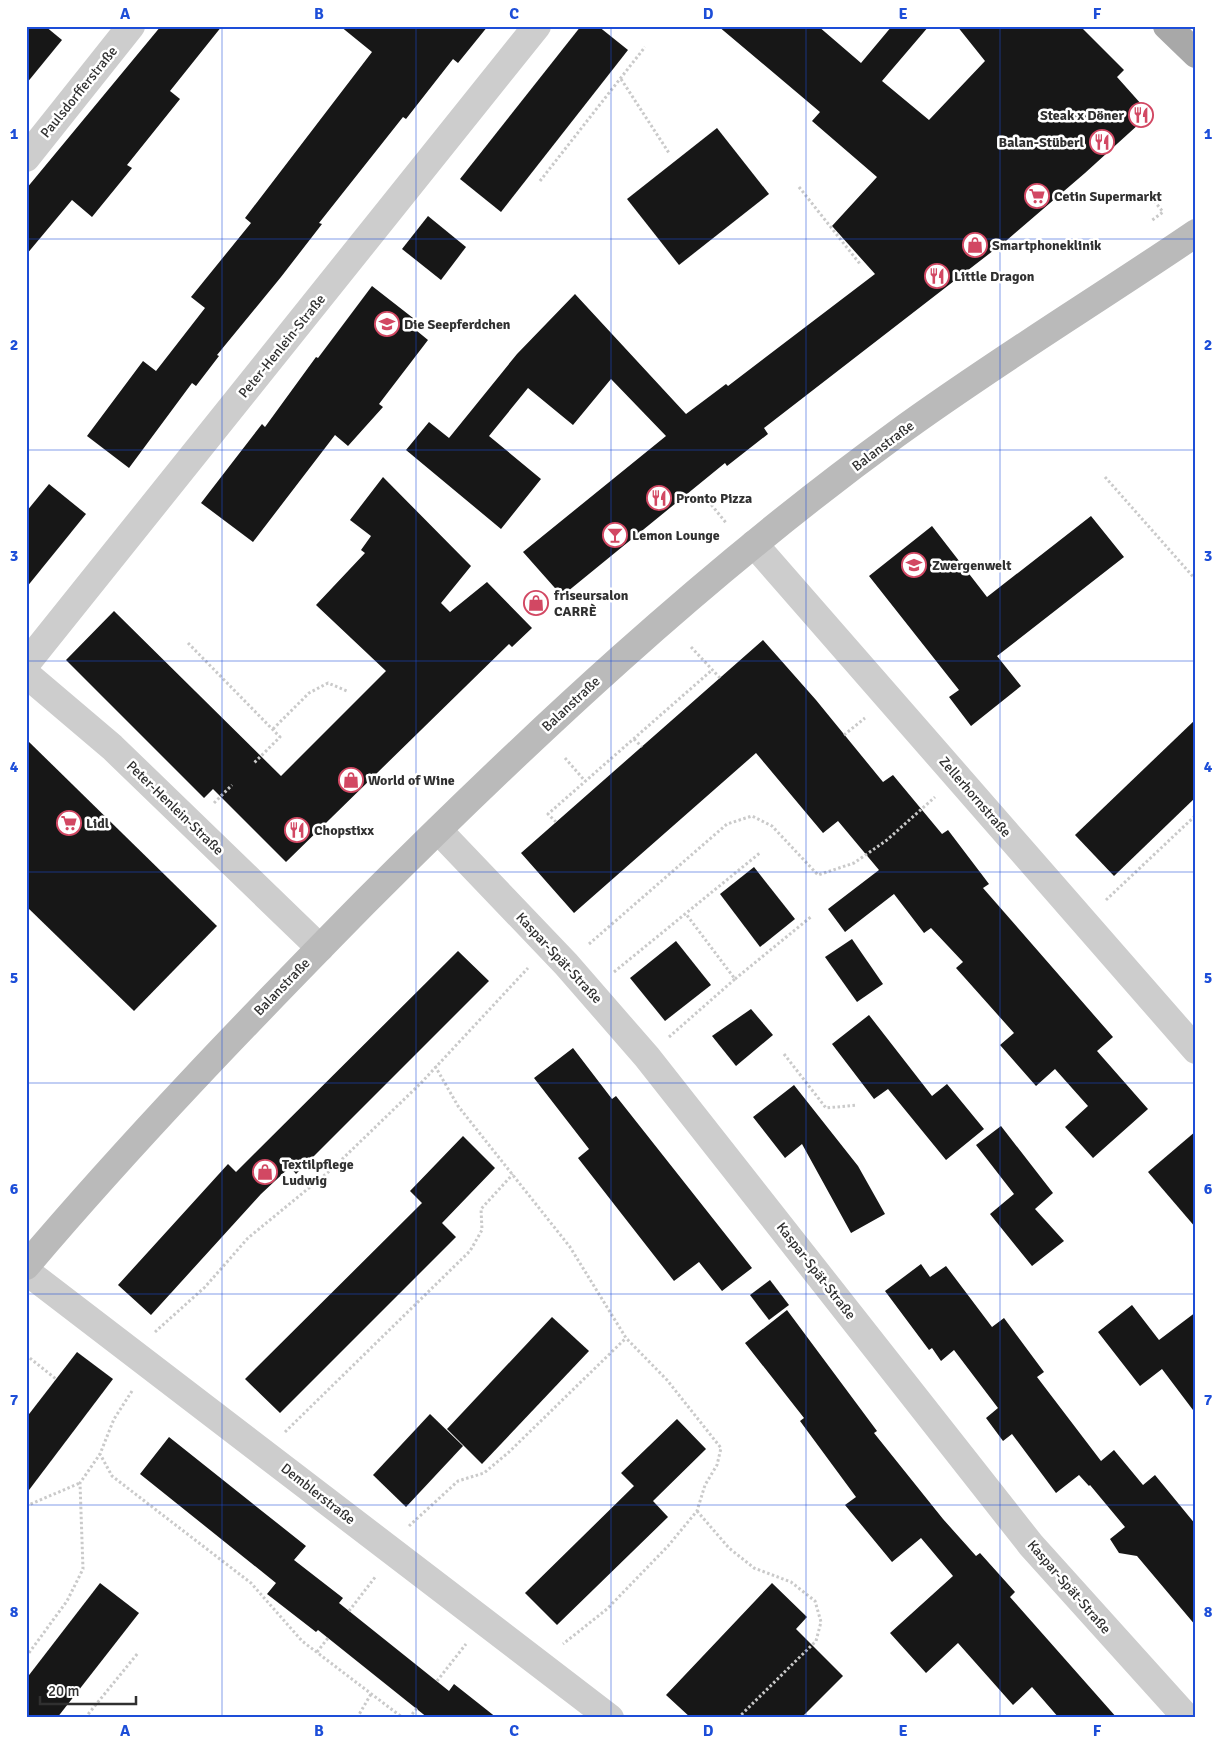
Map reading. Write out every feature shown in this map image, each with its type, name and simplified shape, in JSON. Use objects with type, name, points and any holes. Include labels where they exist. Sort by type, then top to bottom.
[{"type":"main road","points":[[1168,26],[1196,54]]},
{"type":"street","name":"Paulsdorfferstraße","points":[[26,158],[132,26]]},
{"type":"street","name":"Peter-Henlein-Straße","points":[[26,664],[537,26]]},
{"type":"street","name":"Balanstraße","points":[[26,1266],[140,1136],[320,948],[438,830],[634,646],[754,544],[895,435],[1196,233]]},
{"type":"street","name":"Zellerhornstraße","points":[[754,544],[1196,1050]]},
{"type":"street","name":"Peter-Henlein-Straße","points":[[26,674],[112,747],[320,948]]},
{"type":"street","name":"Kaspar-Spät-Straße","points":[[438,830],[549,946],[647,1057],[1031,1545],[1187,1718]]},
{"type":"street","name":"Demblerstraße","points":[[26,1271],[610,1718]]},
{"type":"path","points":[[540,181],[645,47]]},
{"type":"path","points":[[621,78],[669,153]]},
{"type":"path","points":[[799,188],[860,264]]},
{"type":"path","points":[[1148,193],[1163,212],[1151,221]]},
{"type":"path","points":[[1104,477],[1196,580]]},
{"type":"path","points":[[705,497],[728,524]]},
{"type":"path","points":[[188,643],[280,736],[254,763]]},
{"type":"path","points":[[691,647],[720,678]]},
{"type":"path","points":[[556,822],[548,814],[712,670]]},
{"type":"path","points":[[272,729],[308,693],[328,683],[347,691]]},
{"type":"path","points":[[634,738],[642,747]]},
{"type":"path","points":[[565,758],[585,781]]},
{"type":"path","points":[[584,948],[727,824],[752,816],[772,826],[818,875],[854,864],[888,840],[957,777]]},
{"type":"path","points":[[1083,921],[1196,814]]},
{"type":"path","points":[[590,992],[761,852]]},
{"type":"path","points":[[686,914],[735,979]]},
{"type":"path","points":[[647,1057],[735,979],[812,916]]},
{"type":"path","points":[[26,1506],[80,1483],[100,1454],[141,1358],[248,1238],[332,1169],[421,1083],[549,946]]},
{"type":"path","points":[[784,1054],[826,1108],[857,1105]]},
{"type":"path","points":[[435,1066],[458,1106],[570,1247],[626,1338],[667,1380],[721,1448],[717,1465],[705,1485],[697,1511],[668,1546],[606,1609],[539,1664]]},
{"type":"path","points":[[264,1452],[470,1251],[482,1230],[481,1209],[513,1174]]},
{"type":"path","points":[[349,1611],[390,1550],[458,1481],[484,1474],[626,1338]]},
{"type":"path","points":[[26,1355],[56,1379]]},
{"type":"path","points":[[100,1454],[112,1476],[251,1583],[302,1640],[403,1718]]},
{"type":"path","points":[[26,1657],[67,1601],[83,1569],[80,1483]]},
{"type":"path","points":[[697,1511],[729,1548],[754,1568],[791,1582],[815,1602],[822,1622],[816,1641],[738,1718]]},
{"type":"path","points":[[437,1681],[484,1621]]},
{"type":"path","points":[[317,1652],[328,1638]]},
{"type":"path","points":[[86,1718],[138,1653]]},
{"type":"path","points":[[357,1718],[371,1694]]},
{"type":"path","points":[[409,1718],[417,1708]]},
{"type":"building","points":[[26,26],[45,26],[62,40],[26,84]]},
{"type":"building","points":[[161,26],[222,26],[170,91],[180,99],[127,165],[132,168],[92,217],[72,200],[26,255],[26,189]]},
{"type":"building","points":[[340,26],[488,26],[458,63],[453,59],[406,119],[403,117],[319,223],[322,224],[281,277],[217,355],[219,356],[196,386],[192,383],[129,468],[87,436],[143,361],[156,371],[205,308],[191,297],[251,223],[245,218],[372,52]]},
{"type":"building","points":[[581,26],[598,26],[628,50],[501,212],[460,179]]},
{"type":"building","points":[[718,26],[818,26],[861,63],[892,26],[929,26],[882,81],[929,120],[985,61],[957,26],[1080,26],[1124,70],[1117,77],[1150,114],[1007,240],[764,428],[768,434],[727,466],[725,463],[562,596],[523,552],[666,436],[611,379],[573,425],[528,388],[489,436],[541,479],[501,529],[406,450],[429,422],[449,438],[517,354],[575,294],[686,414],[726,384],[728,386],[875,274],[832,226],[877,177],[812,121],[820,112]]},
{"type":"building","points":[[717,128],[769,194],[679,265],[627,199]]},
{"type":"building","points":[[428,216],[466,247],[441,280],[402,249]]},
{"type":"building","points":[[372,286],[422,325],[417,331],[428,340],[379,404],[383,407],[348,446],[335,435],[253,542],[201,503],[262,424],[265,427],[316,357],[318,358]]},
{"type":"building","points":[[383,477],[471,566],[441,603],[450,612],[487,582],[532,628],[512,647],[509,644],[286,862],[213,789],[204,798],[66,660],[114,611],[281,776],[386,671],[316,605],[365,553],[361,550],[371,536],[350,520]]},
{"type":"building","points":[[49,484],[86,514],[26,588],[26,512]]},
{"type":"building","points":[[1091,516],[1124,557],[997,656],[1021,686],[971,726],[949,697],[959,690],[869,576],[932,526],[987,597]]},
{"type":"building","points":[[763,640],[816,700],[883,782],[893,775],[942,834],[948,830],[989,884],[983,888],[1113,1037],[1097,1051],[1148,1109],[1093,1158],[1065,1127],[1088,1106],[1055,1069],[1036,1086],[1000,1045],[1014,1033],[956,968],[963,962],[931,928],[924,933],[894,894],[845,932],[828,909],[879,870],[838,821],[823,833],[756,753],[574,913],[521,853]]},
{"type":"building","points":[[1196,719],[1196,797],[1114,876],[1075,835]]},
{"type":"building","name":"Lidl","points":[[26,739],[217,926],[134,1011],[26,906]]},
{"type":"building","points":[[754,867],[795,919],[760,947],[720,894]]},
{"type":"building","points":[[852,939],[883,984],[857,1002],[825,957]]},
{"type":"building","points":[[676,941],[711,985],[665,1021],[630,978]]},
{"type":"building","points":[[458,951],[489,981],[296,1174],[290,1167],[261,1194],[151,1315],[118,1285],[228,1164],[236,1172]]},
{"type":"building","points":[[751,1009],[773,1035],[736,1066],[712,1036]]},
{"type":"building","points":[[869,1015],[932,1096],[947,1084],[984,1129],[946,1160],[888,1089],[874,1099],[832,1044]]},
{"type":"building","points":[[573,1048],[612,1099],[616,1096],[752,1268],[722,1291],[699,1262],[674,1281],[578,1158],[589,1149],[534,1078]]},
{"type":"building","points":[[794,1085],[858,1166],[885,1214],[851,1233],[802,1144],[785,1158],[753,1117]]},
{"type":"building","points":[[1001,1126],[1053,1193],[1035,1209],[1064,1241],[1032,1266],[990,1214],[1014,1194],[976,1145]]},
{"type":"building","points":[[1196,1131],[1196,1228],[1148,1172]]},
{"type":"building","points":[[463,1136],[495,1168],[442,1223],[456,1237],[280,1413],[245,1379],[422,1203],[410,1191]]},
{"type":"building","points":[[921,1264],[930,1277],[946,1266],[992,1327],[1004,1318],[1044,1372],[1037,1377],[1101,1461],[1114,1450],[1143,1485],[1155,1475],[1196,1525],[1196,1626],[1137,1556],[1119,1553],[1110,1539],[1125,1527],[1090,1485],[1079,1475],[1056,1493],[1012,1434],[1003,1441],[986,1418],[998,1408],[954,1350],[941,1361],[932,1348],[929,1350],[885,1291]]},
{"type":"building","points":[[770,1280],[789,1305],[769,1320],[750,1295]]},
{"type":"building","points":[[1132,1305],[1159,1340],[1196,1312],[1196,1414],[1162,1369],[1140,1386],[1098,1332]]},
{"type":"building","points":[[787,1310],[877,1431],[874,1433],[943,1519],[976,1556],[980,1553],[1015,1592],[1010,1597],[1117,1718],[1059,1718],[1032,1687],[1013,1705],[958,1643],[926,1673],[890,1633],[953,1576],[921,1538],[892,1562],[845,1505],[856,1497],[800,1421],[804,1418],[745,1343]]},
{"type":"building","points":[[552,1317],[589,1351],[482,1464],[447,1429]]},
{"type":"building","points":[[77,1352],[113,1379],[26,1494],[26,1418]]},
{"type":"building","points":[[430,1414],[463,1446],[406,1507],[373,1475]]},
{"type":"building","points":[[677,1419],[706,1449],[653,1501],[668,1517],[557,1625],[525,1593],[634,1486],[621,1473]]},
{"type":"building","points":[[169,1437],[306,1546],[294,1560],[343,1598],[339,1603],[449,1691],[454,1684],[497,1718],[428,1718],[318,1630],[316,1632],[267,1594],[276,1583],[140,1474]]},
{"type":"building","points":[[100,1583],[139,1613],[57,1718],[26,1718],[26,1679]]},
{"type":"building","points":[[772,1583],[807,1617],[796,1629],[843,1676],[801,1718],[691,1718],[666,1695]]},
{"type":"place","name":"Steak x Döner","points":[[1141,115]]},
{"type":"place","name":"Balan-Stüberl","points":[[1102,142]]},
{"type":"place","name":"Cetin Supermarkt","points":[[1037,196]]},
{"type":"place","name":"Smartphoneklinik","points":[[975,245]]},
{"type":"place","name":"Little Dragon","points":[[937,276]]},
{"type":"place","name":"Die Seepferdchen","points":[[387,324]]},
{"type":"place","name":"Pronto Pizza","points":[[659,498]]},
{"type":"place","name":"Lemon Lounge","points":[[615,535]]},
{"type":"place","name":"Zwergenwelt","points":[[914,565]]},
{"type":"place","name":"friseursalon CARRÈ","points":[[536,603]]},
{"type":"place","name":"World of Wine","points":[[351,780]]},
{"type":"place","name":"Lidl","points":[[69,823]]},
{"type":"place","name":"Chopstixx","points":[[297,830]]},
{"type":"place","name":"Textilpflege Ludwig","points":[[265,1172]]}]
